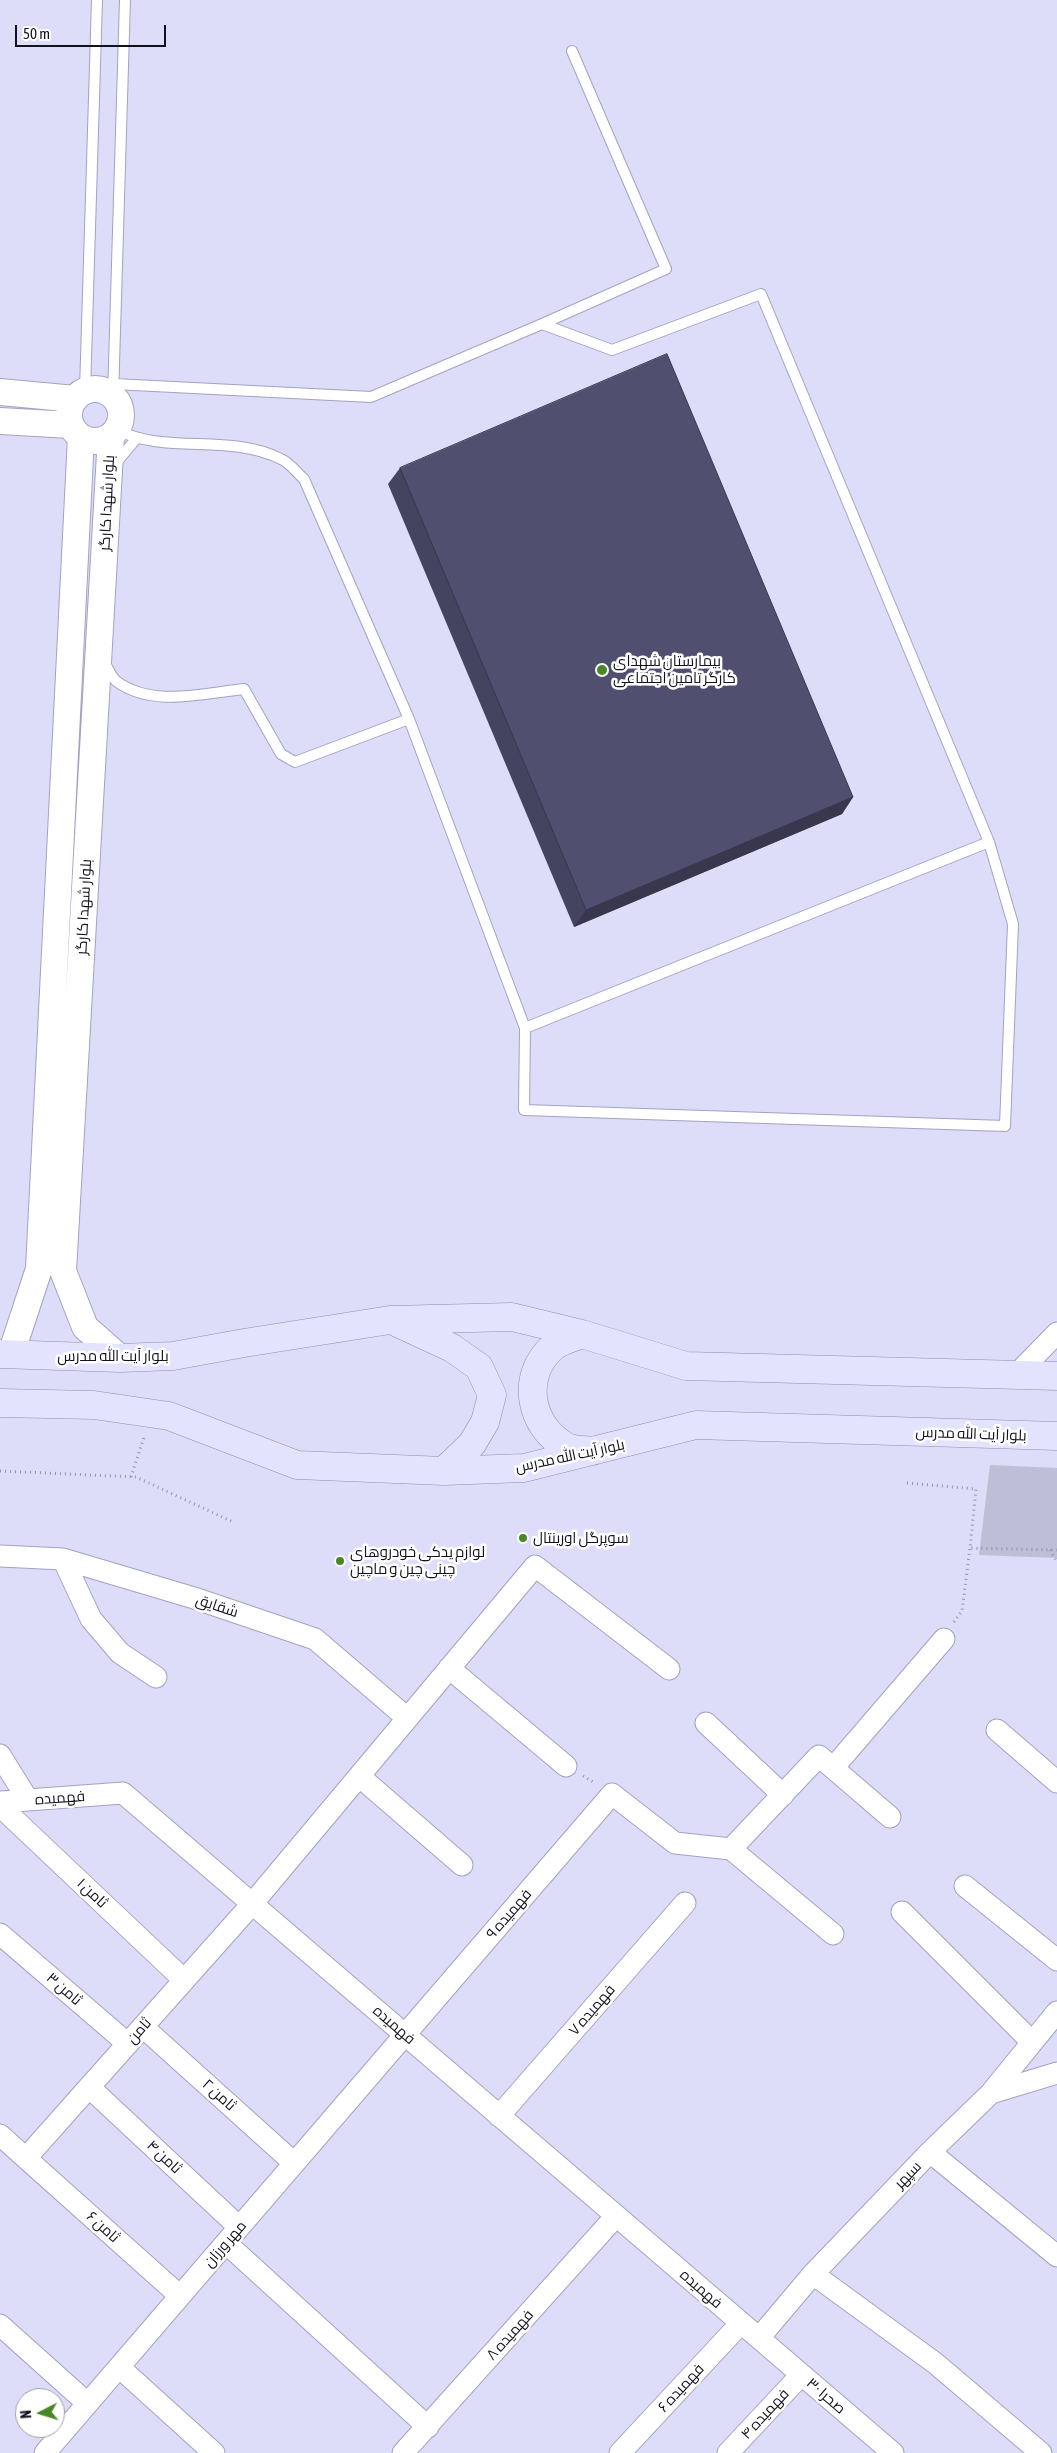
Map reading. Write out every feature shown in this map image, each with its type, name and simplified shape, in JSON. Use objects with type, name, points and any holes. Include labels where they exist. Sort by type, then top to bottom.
[{"type":"main road","name":"بلوار آیت الله مدرس","points":[[5,1354],[120,1358],[174,1356],[390,1320],[512,1317],[582,1334],[686,1366],[1057,1376]]},
{"type":"main road","points":[[390,1320],[452,1348],[479,1367],[492,1395],[485,1422],[472,1444],[444,1471]]},
{"type":"main road","points":[[582,1334],[554,1346],[535,1370],[531,1400],[543,1429],[568,1447],[598,1451]]},
{"type":"main road","name":"بلوار آیت الله مدرس","points":[[0,1403],[94,1405],[169,1416],[296,1466],[444,1471],[524,1468],[696,1425],[1057,1436]]},
{"type":"street","points":[[0,392],[80,395],[100,390],[114,390],[121,413],[121,435],[96,441],[76,431],[0,421]]},
{"type":"street","points":[[76,431],[69,412],[80,395]]},
{"type":"street","name":"بلوار شهدا کارگر","points":[[5,1354],[38,1269],[76,431]]},
{"type":"street","name":"بلوار شهدا کارگر","points":[[120,1358],[85,1328],[63,1270],[108,472],[121,435]]},
{"type":"street","points":[[1017,1374],[1057,1333]]},
{"type":"street","name":"شقایق","points":[[0,1556],[63,1559],[194,1598],[315,1639],[407,1718]]},
{"type":"street","points":[[63,1559],[91,1619],[120,1653],[156,1677]]},
{"type":"street","name":"ثامن","points":[[26,2158],[252,1904],[535,1566],[669,1669]]},
{"type":"street","points":[[833,1768],[944,1639]]},
{"type":"street","points":[[449,1668],[566,1766]]},
{"type":"street","points":[[706,1723],[783,1795]]},
{"type":"street","points":[[996,1730],[1057,1782]]},
{"type":"street","points":[[0,1755],[28,1800]]},
{"type":"street","points":[[731,1849],[819,1756],[890,1817]]},
{"type":"street","points":[[359,1776],[462,1865]]},
{"type":"street","name":"فهمیده","points":[[0,1804],[123,1793],[759,2338]]},
{"type":"street","points":[[612,1794],[675,1843],[731,1849],[833,1934]]},
{"type":"street","name":"فهمیده ۹","points":[[405,2035],[612,1794]]},
{"type":"street","name":"ثامن ۱","points":[[0,1804],[184,1980]]},
{"type":"street","points":[[965,1886],[1057,1960]]},
{"type":"street","name":"فهمیده ۷","points":[[499,2116],[685,1903]]},
{"type":"street","points":[[902,1912],[1032,2042]]},
{"type":"street","name":"ثامن ۳","points":[[0,1934],[128,2044]]},
{"type":"street","name":"سپهر","points":[[759,2338],[814,2274],[930,2152],[990,2093],[1057,2012]]},
{"type":"street","name":"ثامن ۲","points":[[143,2027],[294,2163]]},
{"type":"street","name":"مهر ورزان","points":[[45,2453],[405,2035]]},
{"type":"street","points":[[990,2093],[1057,2073]]},
{"type":"street","name":"ثامن ۴","points":[[90,2087],[232,2235],[428,2426]]},
{"type":"street","name":"ثامن ۶","points":[[0,2135],[180,2296]]},
{"type":"street","points":[[930,2152],[1057,2256]]},
{"type":"street","name":"فهمیده ۸","points":[[403,2453],[616,2216]]},
{"type":"street","points":[[814,2274],[935,2363],[1041,2453]]},
{"type":"street","name":"فهمیده ۶","points":[[620,2453],[741,2323]]},
{"type":"street","points":[[0,2325],[87,2403]]},
{"type":"street","name":"صحرا ۳۰","points":[[759,2338],[893,2453]]},
{"type":"street","points":[[119,2367],[214,2453]]},
{"type":"street","name":"فهمیده ۴","points":[[728,2453],[801,2375]]},
{"type":"lane","points":[[80,395],[97,0]]},
{"type":"lane","points":[[126,0],[114,390],[371,397],[666,269],[572,51]]},
{"type":"lane","points":[[121,435],[245,447],[282,459],[304,479],[409,719],[525,1028],[524,1110],[1006,1126],[1012,924],[989,842],[761,294],[612,350],[542,324]]},
{"type":"lane","points":[[98,653],[115,680],[140,694],[168,697],[244,689],[281,754],[295,762],[409,719]]},
{"type":"lane","points":[[525,1028],[989,842]]},
{"type":"path","points":[[131,1477],[144,1437]]},
{"type":"path","points":[[0,1470],[131,1477],[233,1522]]},
{"type":"path","points":[[907,1483],[976,1489],[962,1611],[944,1639]]},
{"type":"path","points":[[970,1548],[1057,1550]]},
{"type":"path","points":[[1050,1550],[1057,1562]]},
{"type":"path","points":[[566,1766],[612,1794]]},
{"type":"shaded area","points":[[990,1465],[1057,1468],[1057,1558],[979,1555]]},
{"type":"building","points":[[667,354],[853,797],[586,910],[400,468]]},
{"type":"place","name":"بیمارستان شهدای کارگر تامین اجتماعی","points":[[602,670]]},
{"type":"place","name":"سوپرگل اورینتال","points":[[523,1538]]},
{"type":"place","name":"لوازم یدکی خودروهای چینی چین و ماچین","points":[[340,1561]]}]
